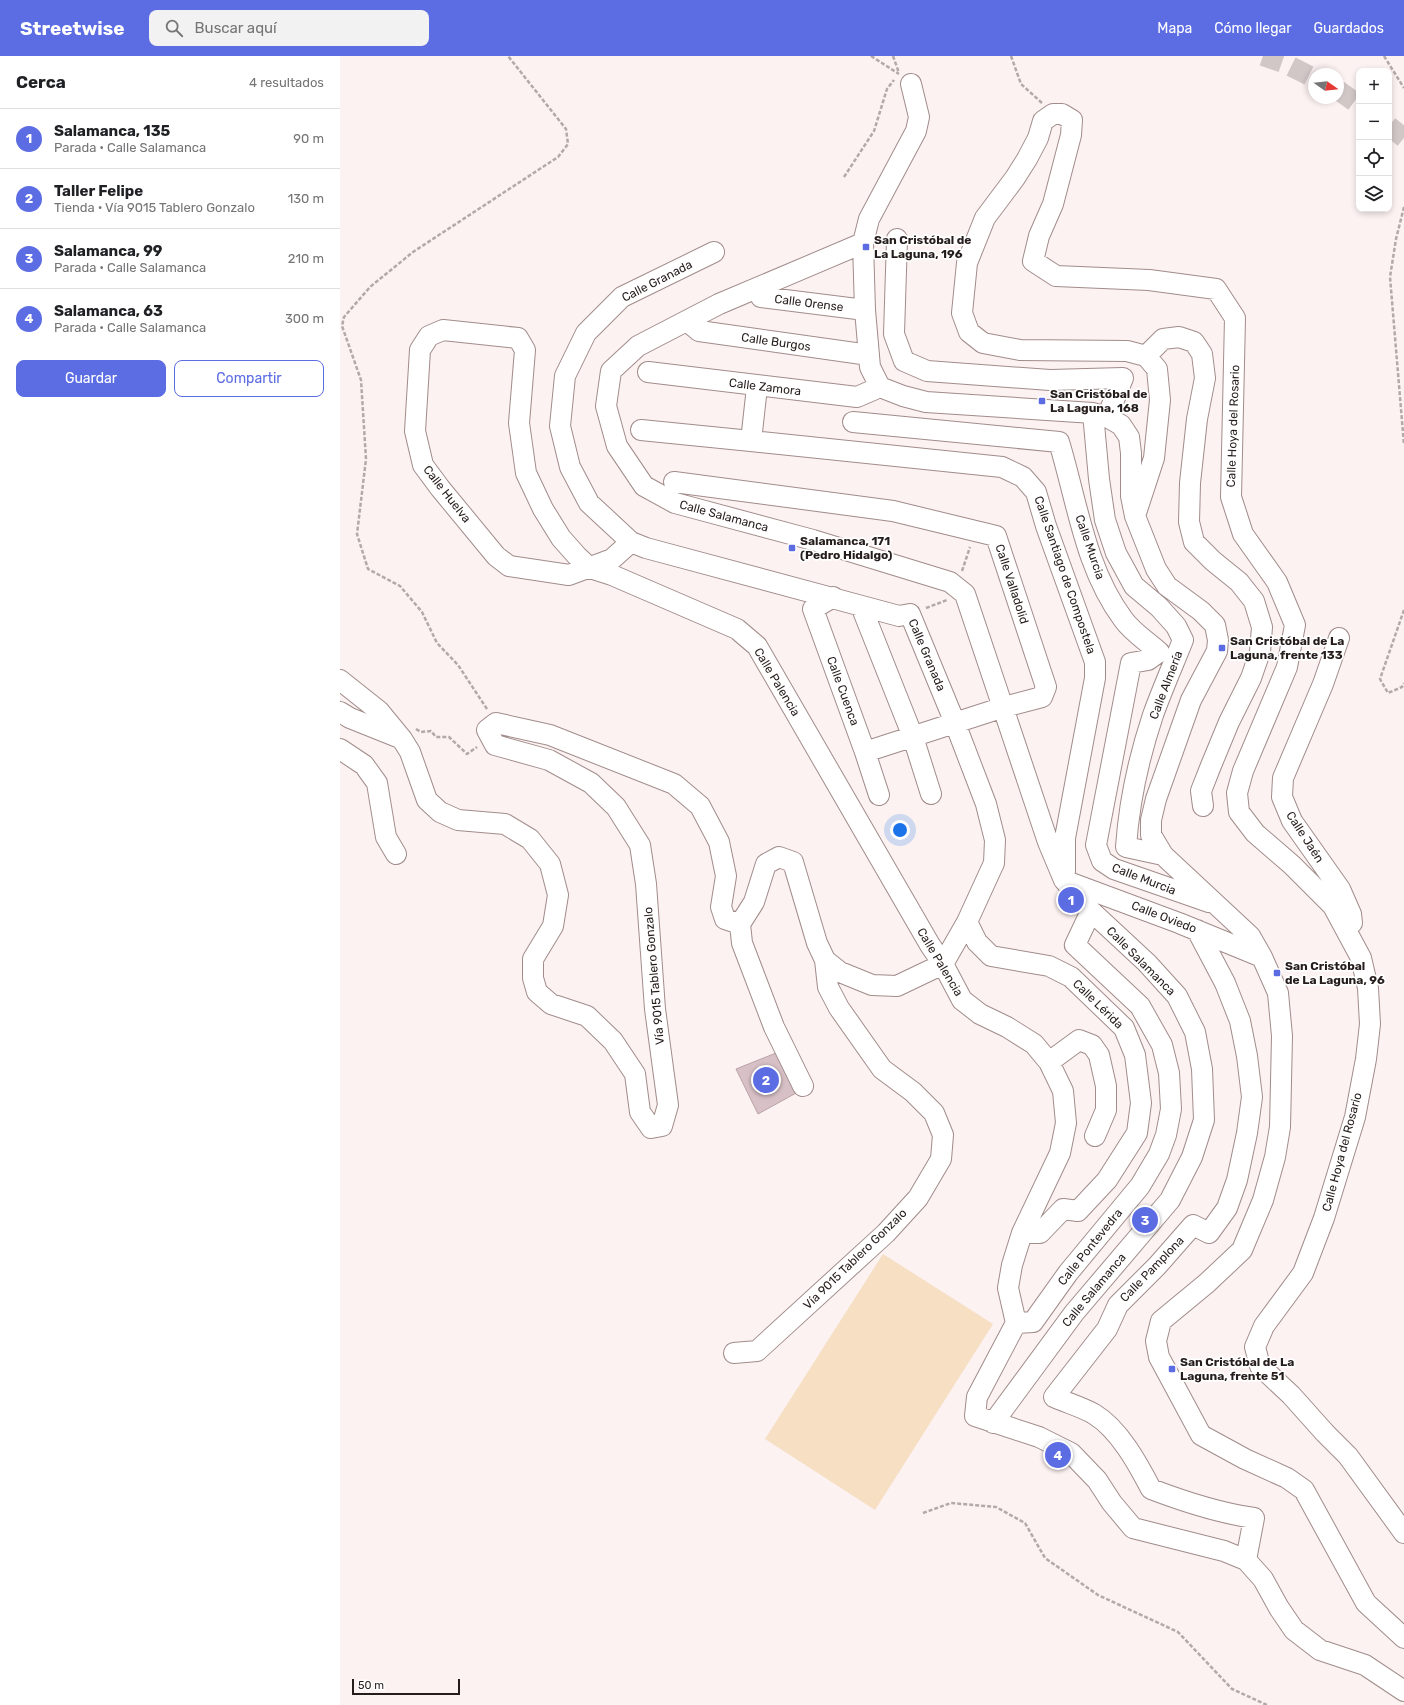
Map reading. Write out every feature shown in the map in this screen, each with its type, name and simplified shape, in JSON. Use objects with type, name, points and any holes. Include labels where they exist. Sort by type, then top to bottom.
[{"type":"street","points":[[905,79],[919,116],[916,131],[869,219],[863,243],[865,310],[870,367],[880,387],[903,396],[926,402],[1100,415],[1121,424],[1129,437],[1132,496],[1135,516],[1156,569],[1167,586],[1200,611],[1215,625],[1218,640],[1217,651],[1191,700],[1156,799],[1151,820],[1151,835],[1163,855],[1250,936],[1262,957],[1278,993],[1282,1036],[1280,1127],[1275,1157],[1263,1200],[1242,1250],[1207,1283],[1161,1321],[1156,1341],[1158,1357],[1201,1435],[1245,1459],[1287,1478],[1304,1490],[1366,1603],[1404,1638]]},
{"type":"street","points":[[1053,114],[1043,120],[1038,138],[1027,159],[1015,178],[985,218],[967,263],[962,313],[969,332],[983,343],[1020,350],[1127,351],[1146,356],[1157,369],[1160,400],[1154,458],[1135,516]]},
{"type":"street","name":"Calle Hoya del Rosario","points":[[1053,114],[1062,114],[1072,120],[1071,135],[1053,204],[1039,236],[1033,261],[1056,276],[1149,280],[1216,289],[1235,318],[1231,497],[1242,534],[1277,582],[1295,625],[1287,667],[1243,771],[1236,793],[1239,812],[1255,833],[1333,906],[1361,958],[1368,988],[1370,1024],[1366,1059],[1355,1117],[1324,1218],[1303,1272],[1264,1326],[1255,1347],[1260,1366],[1348,1456],[1404,1533]]},
{"type":"street","points":[[897,239],[894,334],[904,360],[927,372],[1050,380],[1123,378],[1100,415]]},
{"type":"street","name":"Calle Salamanca","points":[[863,243],[719,304],[638,346],[612,371],[606,406],[617,446],[644,486],[675,503],[813,540],[950,582],[961,590],[1004,707],[1048,842],[1064,880],[1091,911],[1147,963],[1177,996],[1195,1032],[1202,1069],[1204,1120],[1192,1157],[1170,1200],[1074,1313],[993,1423]]},
{"type":"street","name":"Calle Granada","points":[[714,252],[622,297],[586,333],[565,376],[560,426],[570,467],[589,503],[630,542],[646,548],[833,597],[899,616],[910,614],[955,723],[986,804],[995,840],[994,864],[967,922],[943,964]]},
{"type":"street","name":"Calle Orense","points":[[757,289],[761,297],[865,310]]},
{"type":"street","name":"Calle Burgos","points":[[687,321],[699,331],[869,355]]},
{"type":"street","name":"Calle Huelva","points":[[443,330],[518,338],[525,350],[519,422],[526,473],[543,510],[561,538],[590,568],[569,576],[509,566],[496,556],[423,465],[415,431],[420,350],[429,336],[443,330]]},
{"type":"street","points":[[1146,356],[1163,339],[1179,337],[1194,342],[1202,354],[1205,378],[1190,483],[1189,522],[1194,542],[1213,561],[1239,582],[1254,601],[1262,627],[1260,652],[1251,678],[1229,722],[1207,773],[1201,791],[1203,806]]},
{"type":"street","name":"Calle Zamora","points":[[648,372],[857,397],[880,387]]},
{"type":"street","points":[[751,441],[758,386]]},
{"type":"street","name":"Calle Almería","points":[[1100,415],[1099,479],[1105,520],[1116,553],[1134,586],[1159,607],[1176,626],[1182,640],[1153,715],[1138,769],[1128,823],[1126,847],[1163,855]]},
{"type":"street","name":"Calle Murcia","points":[[853,422],[1059,442],[1092,562],[1107,594],[1124,620],[1159,652],[1148,660],[1131,663],[1096,845],[1102,861],[1114,869],[1216,905]]},
{"type":"street","name":"Calle Santiago de Compostela","points":[[641,430],[1002,467],[1023,477],[1036,492],[1046,526],[1095,662],[1095,678],[1066,838],[1064,880]]},
{"type":"street","name":"Calle Valladolid","points":[[674,482],[893,511],[996,536],[1046,687],[1042,697],[1004,707],[865,752]]},
{"type":"street","points":[[590,568],[612,559],[630,542]]},
{"type":"street","name":"Calle Palencia","points":[[590,568],[612,575],[737,629],[757,646],[926,938],[943,964],[962,1000],[980,1014],[1007,1027],[1034,1044],[1049,1062],[1063,1091],[1066,1123],[1060,1153],[1022,1233],[1012,1265],[1008,1288],[1016,1323]]},
{"type":"street","name":"Calle Cuenca","points":[[833,597],[813,609],[879,795]]},
{"type":"street","points":[[862,606],[913,737],[931,794]]},
{"type":"street","name":"Calle Jaén","points":[[1339,638],[1323,684],[1282,778],[1282,797],[1292,822],[1340,889],[1351,914],[1353,944]]},
{"type":"street","name":"Vía 9015 Tablero Gonzalo","points":[[340,680],[380,711],[397,733],[410,752],[427,800],[440,812],[458,820],[505,824],[530,839],[550,864],[558,895],[553,926],[533,960],[533,978],[537,992],[551,1004],[587,1016],[613,1041],[635,1074],[640,1112],[651,1128],[662,1126],[668,1105],[655,1009],[646,884],[640,846],[616,807],[591,783],[549,760],[495,745],[491,738]]},
{"type":"street","points":[[340,712],[350,718],[397,733]]},
{"type":"street","points":[[491,738],[487,730],[496,723],[550,735],[674,784],[700,806],[719,842],[726,876],[721,907],[725,918],[740,924],[742,943],[774,1027],[803,1086]]},
{"type":"street","points":[[340,749],[364,765],[377,783],[386,837],[396,854]]},
{"type":"street","name":"Vía 9015 Tablero Gonzalo","points":[[734,1353],[757,1351],[886,1233],[918,1198],[940,1159],[943,1135],[934,1113],[913,1092],[882,1069],[840,1008],[828,987],[825,960],[817,943],[793,862],[779,857],[766,864],[754,902],[740,924]]},
{"type":"street","name":"Calle Oviedo","points":[[1064,880],[1197,930],[1262,957]]},
{"type":"street","name":"Calle Pontevedra","points":[[1016,1323],[1033,1322],[1068,1273],[1140,1186],[1159,1154],[1166,1135],[1170,1116],[1169,1073],[1162,1045],[1140,1006],[1075,945],[1091,911]]},
{"type":"street","name":"Calle Lérida","points":[[967,922],[977,942],[991,956],[1049,966],[1071,978],[1124,1028],[1135,1056],[1141,1103],[1137,1133],[1107,1180],[1078,1211],[1063,1209],[1040,1233],[1022,1233]]},
{"type":"street","name":"Calle Pamplona","points":[[1197,930],[1225,983],[1240,1021],[1247,1056],[1252,1097],[1247,1133],[1237,1180],[1227,1208],[1209,1233],[1193,1225],[1157,1266],[1118,1305],[1106,1329],[1054,1397],[1094,1415],[1114,1432],[1140,1468],[1152,1489],[1179,1500],[1231,1515],[1254,1518],[1246,1560]]},
{"type":"street","name":"Vía 9015 Tablero Gonzalo","points":[[825,960],[840,972],[872,985],[897,986],[943,964]]},
{"type":"street","points":[[1049,1062],[1079,1040],[1092,1045],[1099,1055],[1106,1086],[1106,1110],[1095,1136]]},
{"type":"street","points":[[1016,1323],[977,1397],[975,1416],[1039,1437],[1071,1453],[1097,1480],[1112,1504],[1133,1528],[1224,1551],[1246,1560],[1263,1579],[1279,1608],[1294,1630],[1320,1650],[1365,1666],[1404,1691]]},
{"type":"path","points":[[871,56],[905,79]]},
{"type":"path","points":[[893,56],[905,79]]},
{"type":"path","points":[[1011,56],[1021,84],[1053,114]]},
{"type":"path","points":[[1384,56],[1404,88]]},
{"type":"path","points":[[844,177],[874,132],[887,89],[905,79]]},
{"type":"path","points":[[1404,207],[1396,239],[1390,277],[1404,445]]},
{"type":"path","points":[[910,614],[961,590],[976,531]]},
{"type":"path","points":[[1404,610],[1380,680],[1388,693],[1402,687],[1404,683]]},
{"type":"path","points":[[397,733],[411,726],[421,732],[431,730],[436,736],[449,738],[467,754],[491,738]]},
{"type":"path","points":[[923,1513],[951,1503],[996,1507],[1025,1523],[1045,1558],[1098,1595],[1178,1632],[1232,1689],[1267,1705]]},
{"type":"shaded area","points":[[883,1254],[993,1324],[875,1510],[765,1439]]},
{"type":"building","points":[[776,1053],[798,1092],[758,1114],[736,1069]]},
{"type":"tunnel","points":[[1263,56],[1286,64],[1308,75]]},
{"type":"tunnel","points":[[1344,94],[1358,104]]},
{"type":"tunnel","points":[[1392,128],[1404,138]]},
{"type":"place","name":"San Cristóbal de La Laguna, 196","points":[[866,247]]},
{"type":"place","name":"San Cristóbal de La Laguna, 168","points":[[1042,401]]},
{"type":"place","name":"Salamanca, 171 (Pedro Hidalgo)","points":[[792,548]]},
{"type":"place","name":"San Cristóbal de La Laguna, frente 133","points":[[1222,648]]},
{"type":"place","name":"Salamanca, 135","points":[[1071,900]]},
{"type":"place","name":"San Cristóbal de La Laguna, 96","points":[[1277,973]]},
{"type":"place","name":"Taller Felipe","points":[[766,1080]]},
{"type":"place","name":"Salamanca, 99","points":[[1145,1220]]},
{"type":"place","name":"San Cristóbal de La Laguna, frente 51","points":[[1172,1369]]},
{"type":"place","name":"Salamanca, 63","points":[[1058,1455]]}]
